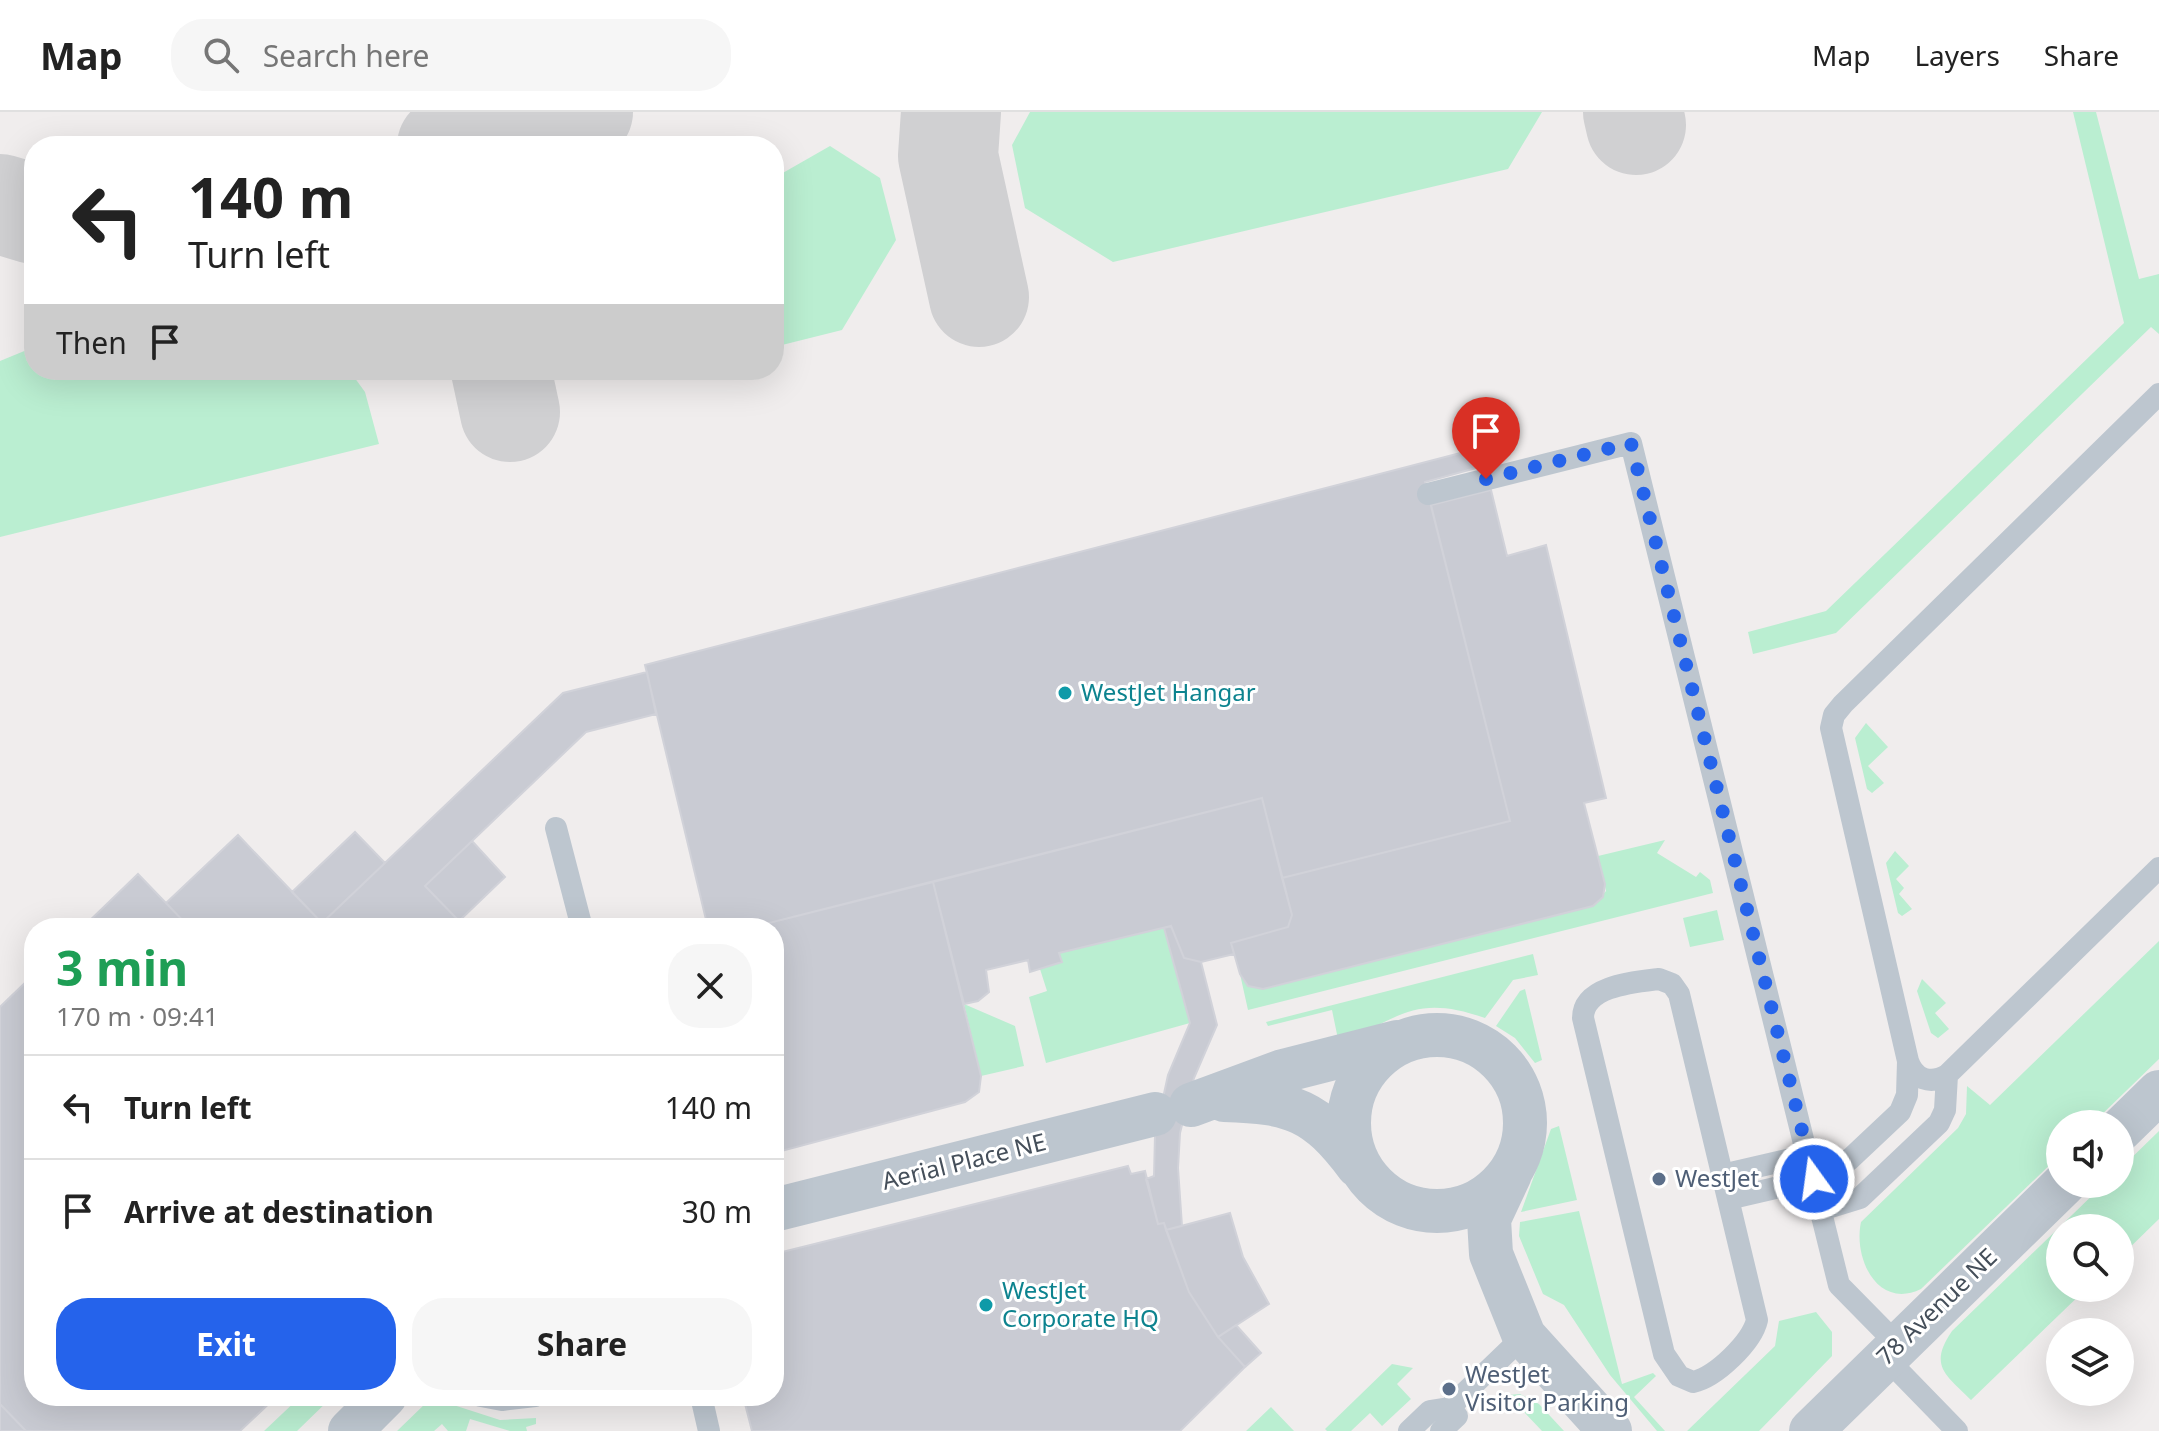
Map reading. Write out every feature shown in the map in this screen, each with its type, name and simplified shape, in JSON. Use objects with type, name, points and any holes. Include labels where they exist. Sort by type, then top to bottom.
[{"type":"street","points":[[1185,1106],[1283,1071],[1407,1039],[1433,1034],[1460,1037],[1485,1048],[1505,1066],[1519,1089],[1525,1115],[1524,1142],[1489,1219],[1491,1254]]},
{"type":"street","points":[[1362,1171],[1351,1147],[1348,1121],[1353,1095],[1365,1071],[1383,1052],[1407,1039]]},
{"type":"street","points":[[2134,1116],[2159,1092]]},
{"type":"street","points":[[1185,1106],[1291,1106],[1335,1136],[1379,1190],[1401,1204],[1463,1224],[1477,1234],[1491,1254],[1524,1336],[1610,1431]]},
{"type":"street","name":"Aerial Place NE","points":[[784,1207],[1185,1106]]},
{"type":"street","points":[[1425,1211],[1450,1211],[1475,1203],[1497,1188],[1514,1167]]},
{"type":"street","name":"78 Avenue NE","points":[[1811,1431],[2049,1198]]},
{"type":"street","points":[[350,1431],[375,1406]]},
{"type":"lane","points":[[1728,1199],[1849,1160],[1900,1112],[1907,1095],[1908,1061],[1831,739],[1834,715],[2159,394]]},
{"type":"lane","points":[[1428,494],[1631,443],[1839,1285],[1957,1431]]},
{"type":"lane","points":[[556,828],[579,918]]},
{"type":"lane","points":[[1908,1061],[1916,1075],[1925,1079],[1947,1075],[2159,868]]},
{"type":"lane","points":[[1659,979],[1677,989],[1728,1199],[1757,1314],[1755,1329],[1703,1380],[1686,1381],[1671,1367],[1664,1354],[1587,1034],[1583,1012],[1594,995],[1659,979]]},
{"type":"lane","points":[[1821,1210],[1860,1198],[1939,1123],[1945,1110],[1947,1075]]},
{"type":"lane","points":[[1722,1175],[1811,1170]]},
{"type":"lane","points":[[1409,1431],[1430,1411],[1449,1418],[1524,1336]]},
{"type":"lane","points":[[703,1406],[709,1431]]},
{"type":"green space","points":[[1030,112],[1542,112],[1508,169],[1113,262],[1025,208],[1012,145]]},
{"type":"green space","points":[[2073,112],[2096,112],[2139,279],[2159,274],[2159,334],[2151,327],[1836,633],[1753,654],[1748,632],[1826,611],[2124,323]]},
{"type":"green space","points":[[830,146],[880,178],[896,240],[842,330],[784,344],[784,172]]},
{"type":"green space","points":[[24,351],[24,380],[356,380],[365,392],[379,444],[0,537],[0,361]]},
{"type":"green space","points":[[1866,723],[1888,747],[1868,766],[1884,783],[1872,793],[1867,789],[1855,738]]},
{"type":"green space","points":[[1665,840],[1657,853],[1696,877],[1700,872],[1710,880],[1713,893],[1248,1010],[1240,974],[1248,986],[1263,989],[1593,906],[1606,891],[1598,856]]},
{"type":"green space","points":[[1895,851],[1909,866],[1896,879],[1904,888],[1899,894],[1912,909],[1902,916],[1898,913],[1886,863]]},
{"type":"green space","points":[[1717,910],[1724,940],[1690,947],[1683,918]]},
{"type":"green space","points":[[1164,928],[1190,1023],[1046,1063],[1029,997],[1047,991],[1040,969],[1061,962],[1059,953]]},
{"type":"green space","points":[[2159,941],[2159,1059],[2106,1110],[2046,1110],[2046,1168],[1921,1289],[1906,1294],[1892,1293],[1881,1287],[1865,1265],[1861,1251],[1861,1222],[1958,1128],[1966,1114],[1967,1086],[1990,1105]]},
{"type":"green space","points":[[1533,954],[1538,975],[1513,980],[1485,1018],[1461,1011],[1424,1008],[1393,1018],[1339,1044],[1332,1010],[1268,1026],[1266,1022]]},
{"type":"green space","points":[[1922,979],[1946,1003],[1935,1013],[1949,1029],[1938,1038],[1931,1033],[1917,991]]},
{"type":"green space","points":[[1525,989],[1542,1060],[1535,1063],[1515,1038],[1496,1026],[1520,991]]},
{"type":"green space","points":[[964,1004],[1015,1026],[1024,1066],[981,1076]]},
{"type":"green space","points":[[1559,1126],[1577,1200],[1521,1212],[1551,1129]]},
{"type":"green space","points":[[2159,1131],[2159,1219],[2134,1243],[2134,1214],[2073,1214],[2090,1198],[2134,1198],[2134,1155]]},
{"type":"green space","points":[[1579,1211],[1622,1384],[1653,1373],[1656,1376],[1634,1397],[1665,1431],[1657,1431],[1610,1375],[1564,1305],[1543,1294],[1519,1236],[1520,1222]]},
{"type":"green space","points":[[2046,1240],[2046,1302],[2072,1302],[2056,1318],[2046,1318],[2046,1328],[1971,1400],[1948,1376],[1941,1362],[1941,1353],[1952,1331]]},
{"type":"green space","points":[[1816,1312],[1832,1332],[1832,1356],[1759,1431],[1687,1431],[1775,1346],[1779,1321]]},
{"type":"green space","points":[[1392,1364],[1413,1368],[1397,1384],[1411,1399],[1382,1426],[1370,1413],[1351,1431],[1325,1429]]},
{"type":"green space","points":[[1520,1394],[1539,1404],[1564,1431],[1542,1431],[1508,1395]]},
{"type":"green space","points":[[290,1406],[323,1406],[297,1431],[264,1431]]},
{"type":"green space","points":[[423,1406],[457,1406],[500,1420],[536,1418],[536,1424],[526,1427],[527,1431],[510,1431],[470,1419],[466,1431],[448,1431],[442,1424],[434,1431],[397,1431]]},
{"type":"green space","points":[[1271,1407],[1294,1431],[1246,1431]]},
{"type":"building","name":"WestJet Hangar","points":[[1472,450],[1476,468],[1425,482],[1510,821],[1282,878],[1262,798],[784,919],[706,918],[645,665]]},
{"type":"building","points":[[1491,490],[1507,556],[1546,545],[1606,798],[1584,803],[1605,884],[1603,897],[1593,906],[1263,989],[1248,986],[1240,974],[1231,943],[1288,927],[1292,915],[1282,878],[1510,821],[1431,505]]},
{"type":"building","points":[[647,672],[656,714],[586,732],[425,886],[456,918],[327,918],[563,693]]},
{"type":"building","points":[[1262,798],[1292,915],[1288,927],[1231,943],[1234,954],[1201,962],[1184,958],[1171,926],[1059,953],[1062,962],[1030,972],[1028,960],[986,970],[989,992],[978,1001],[964,1004],[933,882]]},
{"type":"building","points":[[355,832],[385,863],[327,918],[317,918],[292,892]]},
{"type":"building","points":[[238,835],[317,918],[180,918],[166,903]]},
{"type":"building","points":[[472,841],[505,877],[462,918],[456,918],[425,886]]},
{"type":"building","points":[[138,874],[180,918],[92,918]]},
{"type":"building","points":[[933,882],[981,1076],[979,1092],[965,1102],[784,1150],[784,919]]},
{"type":"building","points":[[1171,926],[1184,958],[1201,962],[1217,1025],[1194,1078],[1180,1133],[1178,1168],[1182,1226],[1166,1230],[1164,1223],[1158,1224],[1146,1179],[1154,1176],[1155,1135],[1168,1075],[1190,1023],[1164,928]]},
{"type":"building","points":[[24,984],[24,1406],[266,1406],[240,1431],[26,1431],[0,1404],[0,1007]]},
{"type":"building","name":"WestJet Corporate HQ","points":[[1128,1166],[1131,1174],[1145,1171],[1158,1224],[1164,1223],[1189,1292],[1218,1337],[1245,1367],[1180,1431],[752,1431],[746,1406],[784,1406],[784,1252]]},
{"type":"building","points":[[1230,1213],[1243,1257],[1269,1304],[1218,1337],[1189,1292],[1166,1230]]},
{"type":"building","points":[[1236,1325],[1261,1353],[1245,1367],[1218,1337]]},
{"type":"building","points":[[0,1404],[26,1431],[0,1431]]},
{"type":"taxiway","points":[[487,136],[583,112]]},
{"type":"taxiway","points":[[951,112],[948,156],[979,297]]},
{"type":"taxiway","points":[[1633,112],[1636,125]]},
{"type":"taxiway","points":[[0,204],[24,211]]},
{"type":"taxiway","points":[[503,380],[510,412]]},
{"type":"place","name":"WestJet Hangar","points":[[1065,693]]},
{"type":"place","name":"WestJet","points":[[1659,1179]]},
{"type":"place","name":"WestJet Corporate HQ","points":[[986,1305]]},
{"type":"place","name":"WestJet Visitor Parking","points":[[1449,1389]]},
{"type":"route","points":[[1486,479],[1631,443],[1814,1179]]}]
